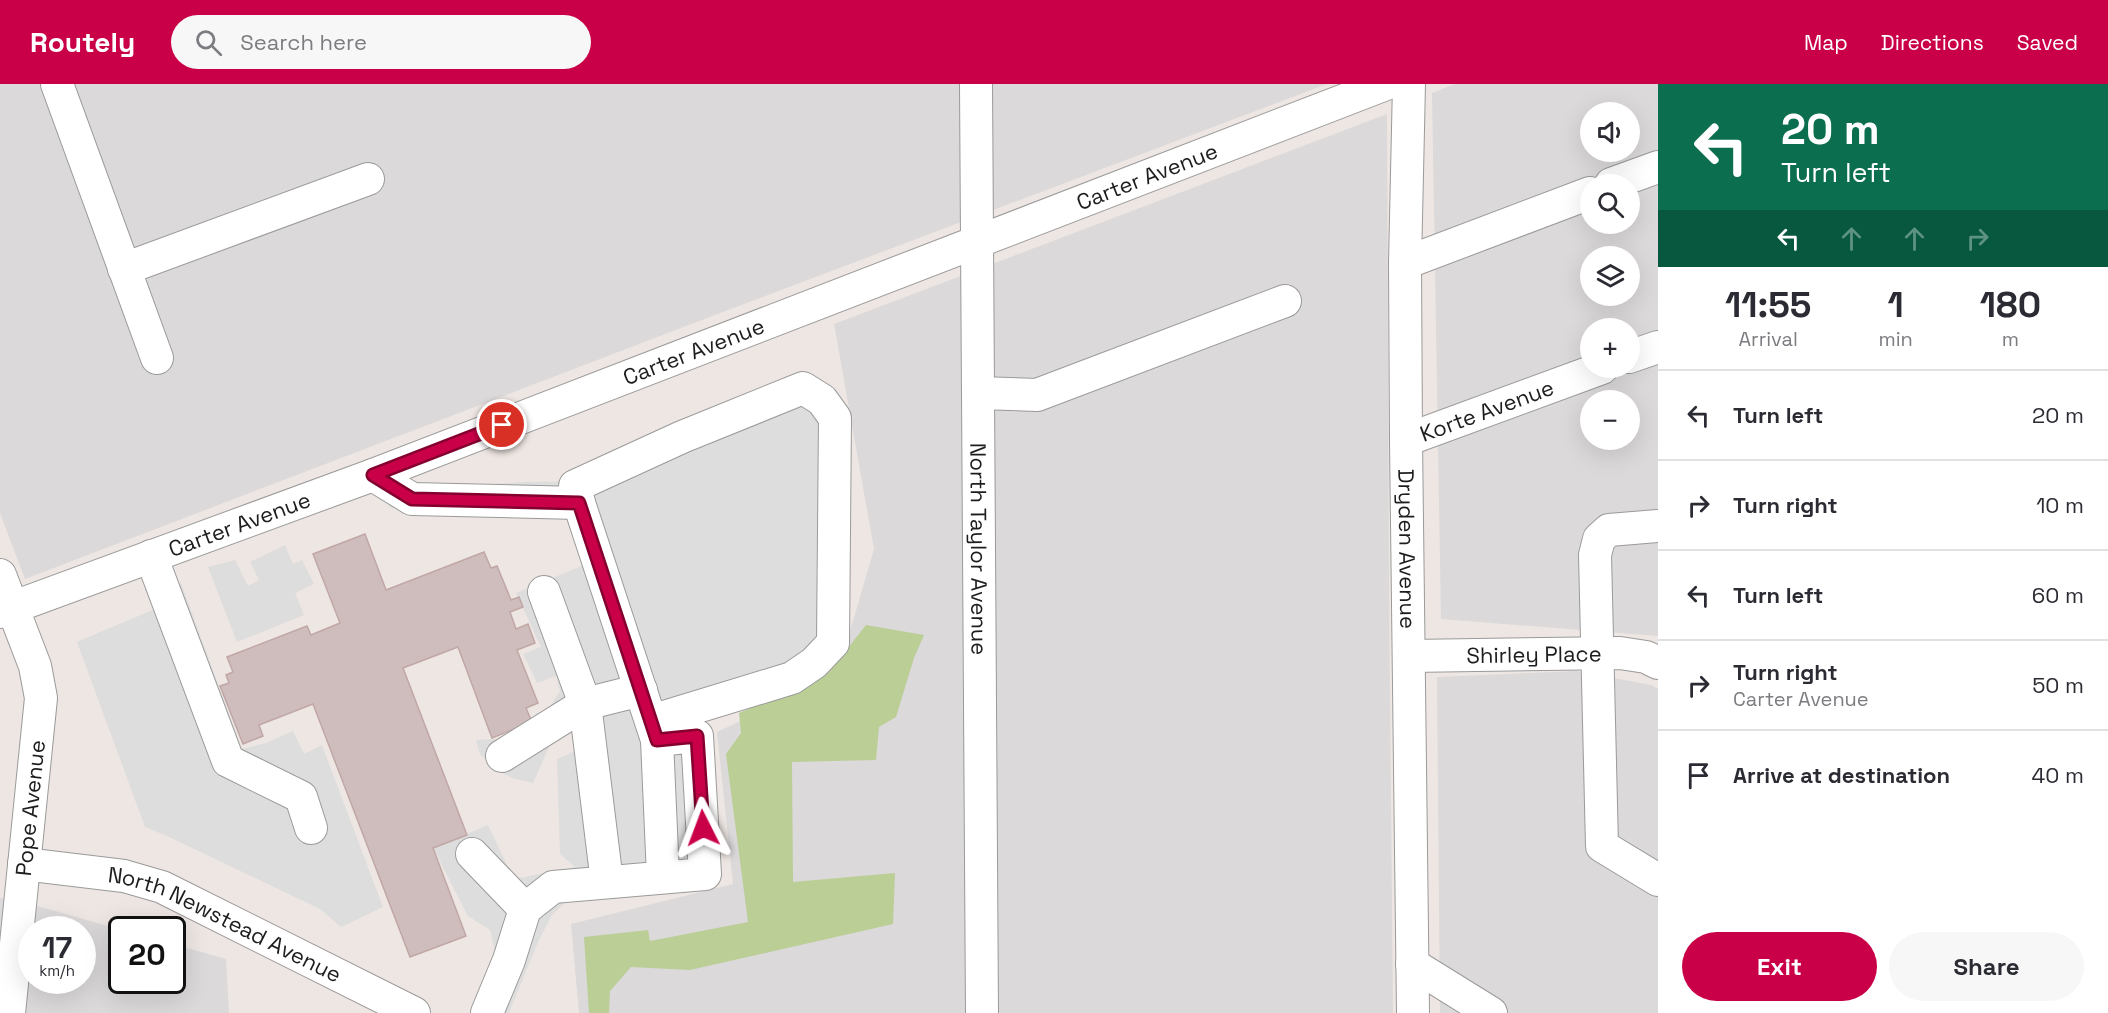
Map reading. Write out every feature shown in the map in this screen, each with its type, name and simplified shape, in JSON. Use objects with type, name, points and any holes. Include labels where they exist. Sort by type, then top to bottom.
[{"type":"street","points":[[57,84],[157,358]]},
{"type":"street","name":"North Taylor Avenue","points":[[976,84],[982,1013]]},
{"type":"street","name":"Carter Avenue","points":[[6,610],[373,475],[1386,84]]},
{"type":"street","name":"Dryden Avenue","points":[[1409,84],[1405,263],[1413,1013]]},
{"type":"street","points":[[1639,174],[1658,167]]},
{"type":"street","points":[[124,269],[368,179]]},
{"type":"street","points":[[1405,263],[1580,197]]},
{"type":"street","points":[[979,393],[1037,395],[1285,300]]},
{"type":"street","points":[[1640,353],[1658,347]]},
{"type":"street","name":"Korte Avenue","points":[[1406,440],[1580,376]]},
{"type":"street","points":[[654,730],[792,678],[814,663],[833,643],[835,418],[822,400],[803,388],[682,437],[575,486],[654,730],[663,876]]},
{"type":"street","points":[[373,475],[412,499],[579,503]]},
{"type":"street","points":[[1658,526],[1610,530],[1599,539],[1595,555],[1602,846],[1658,880]]},
{"type":"street","points":[[151,556],[228,761],[302,797],[311,828]]},
{"type":"street","points":[[0,575],[6,610]]},
{"type":"street","points":[[544,592],[585,704],[607,882]]},
{"type":"street","name":"Pope Avenue","points":[[6,610],[35,666],[41,698],[9,1013]]},
{"type":"street","name":"Shirley Place","points":[[1410,656],[1620,653],[1646,657],[1658,663]]},
{"type":"street","points":[[502,756],[585,704],[641,690]]},
{"type":"street","points":[[487,1013],[509,960],[525,909],[553,887],[705,874],[697,736],[654,730]]},
{"type":"street","points":[[472,854],[525,909]]},
{"type":"street","name":"North Newstead Avenue","points":[[24,864],[124,876],[162,887],[414,1013]]},
{"type":"street","points":[[1412,964],[1491,1013]]},
{"type":"shaded area","points":[[0,84],[1327,84],[25,579],[0,513]]},
{"type":"shaded area","points":[[1455,84],[1658,84],[1658,636],[1441,619],[1432,93]]},
{"type":"shaded area","points":[[1387,114],[1393,1013],[579,1013],[571,924],[733,884],[717,732],[837,676],[874,549],[834,324]]},
{"type":"shaded area","points":[[790,387],[835,401],[844,650],[700,721],[713,875],[570,898],[552,915],[538,942],[509,1013],[504,1013],[490,930],[468,916],[433,848],[488,825],[514,879],[575,867],[560,854],[557,759],[578,750],[574,727],[551,743],[533,783],[512,778],[495,769],[480,754],[476,740],[509,738],[538,725],[560,691],[556,676],[537,683],[523,654],[541,647],[516,593],[584,565],[565,515],[428,515],[392,508],[388,505],[424,488],[594,481]]},
{"type":"shaded area","points":[[285,545],[293,564],[302,560],[314,584],[295,593],[304,615],[237,642],[208,567],[235,560],[248,586],[259,580],[250,562]]},
{"type":"shaded area","points":[[181,583],[242,749],[266,743],[293,731],[304,754],[322,745],[383,907],[341,927],[320,909],[145,827],[77,642],[162,606],[156,593]]},
{"type":"shaded area","points":[[1576,671],[1651,685],[1658,689],[1658,1013],[1440,1013],[1437,677]]},
{"type":"shaded area","points":[[0,898],[20,901],[73,916],[18,916],[18,994],[96,994],[96,923],[108,926],[108,994],[186,994],[186,948],[226,959],[229,1013],[0,1013]]},
{"type":"green space","points":[[866,625],[924,635],[914,658],[896,717],[879,727],[876,760],[792,762],[793,882],[895,873],[893,924],[690,970],[631,967],[610,991],[609,1013],[589,1013],[584,937],[648,930],[650,941],[748,922],[726,754],[741,733],[739,713],[829,672]]},
{"type":"building","points":[[365,534],[386,590],[484,552],[491,568],[497,566],[511,600],[519,597],[523,607],[510,612],[516,629],[528,624],[535,643],[517,650],[538,703],[526,708],[532,722],[492,738],[458,647],[403,668],[467,835],[433,848],[466,936],[410,957],[313,704],[259,725],[263,736],[243,744],[220,686],[229,683],[226,675],[233,672],[227,657],[307,626],[311,635],[340,623],[313,554]]},
{"type":"route","points":[[502,425],[373,475],[412,499],[579,503],[657,740],[697,736],[703,828]]}]
